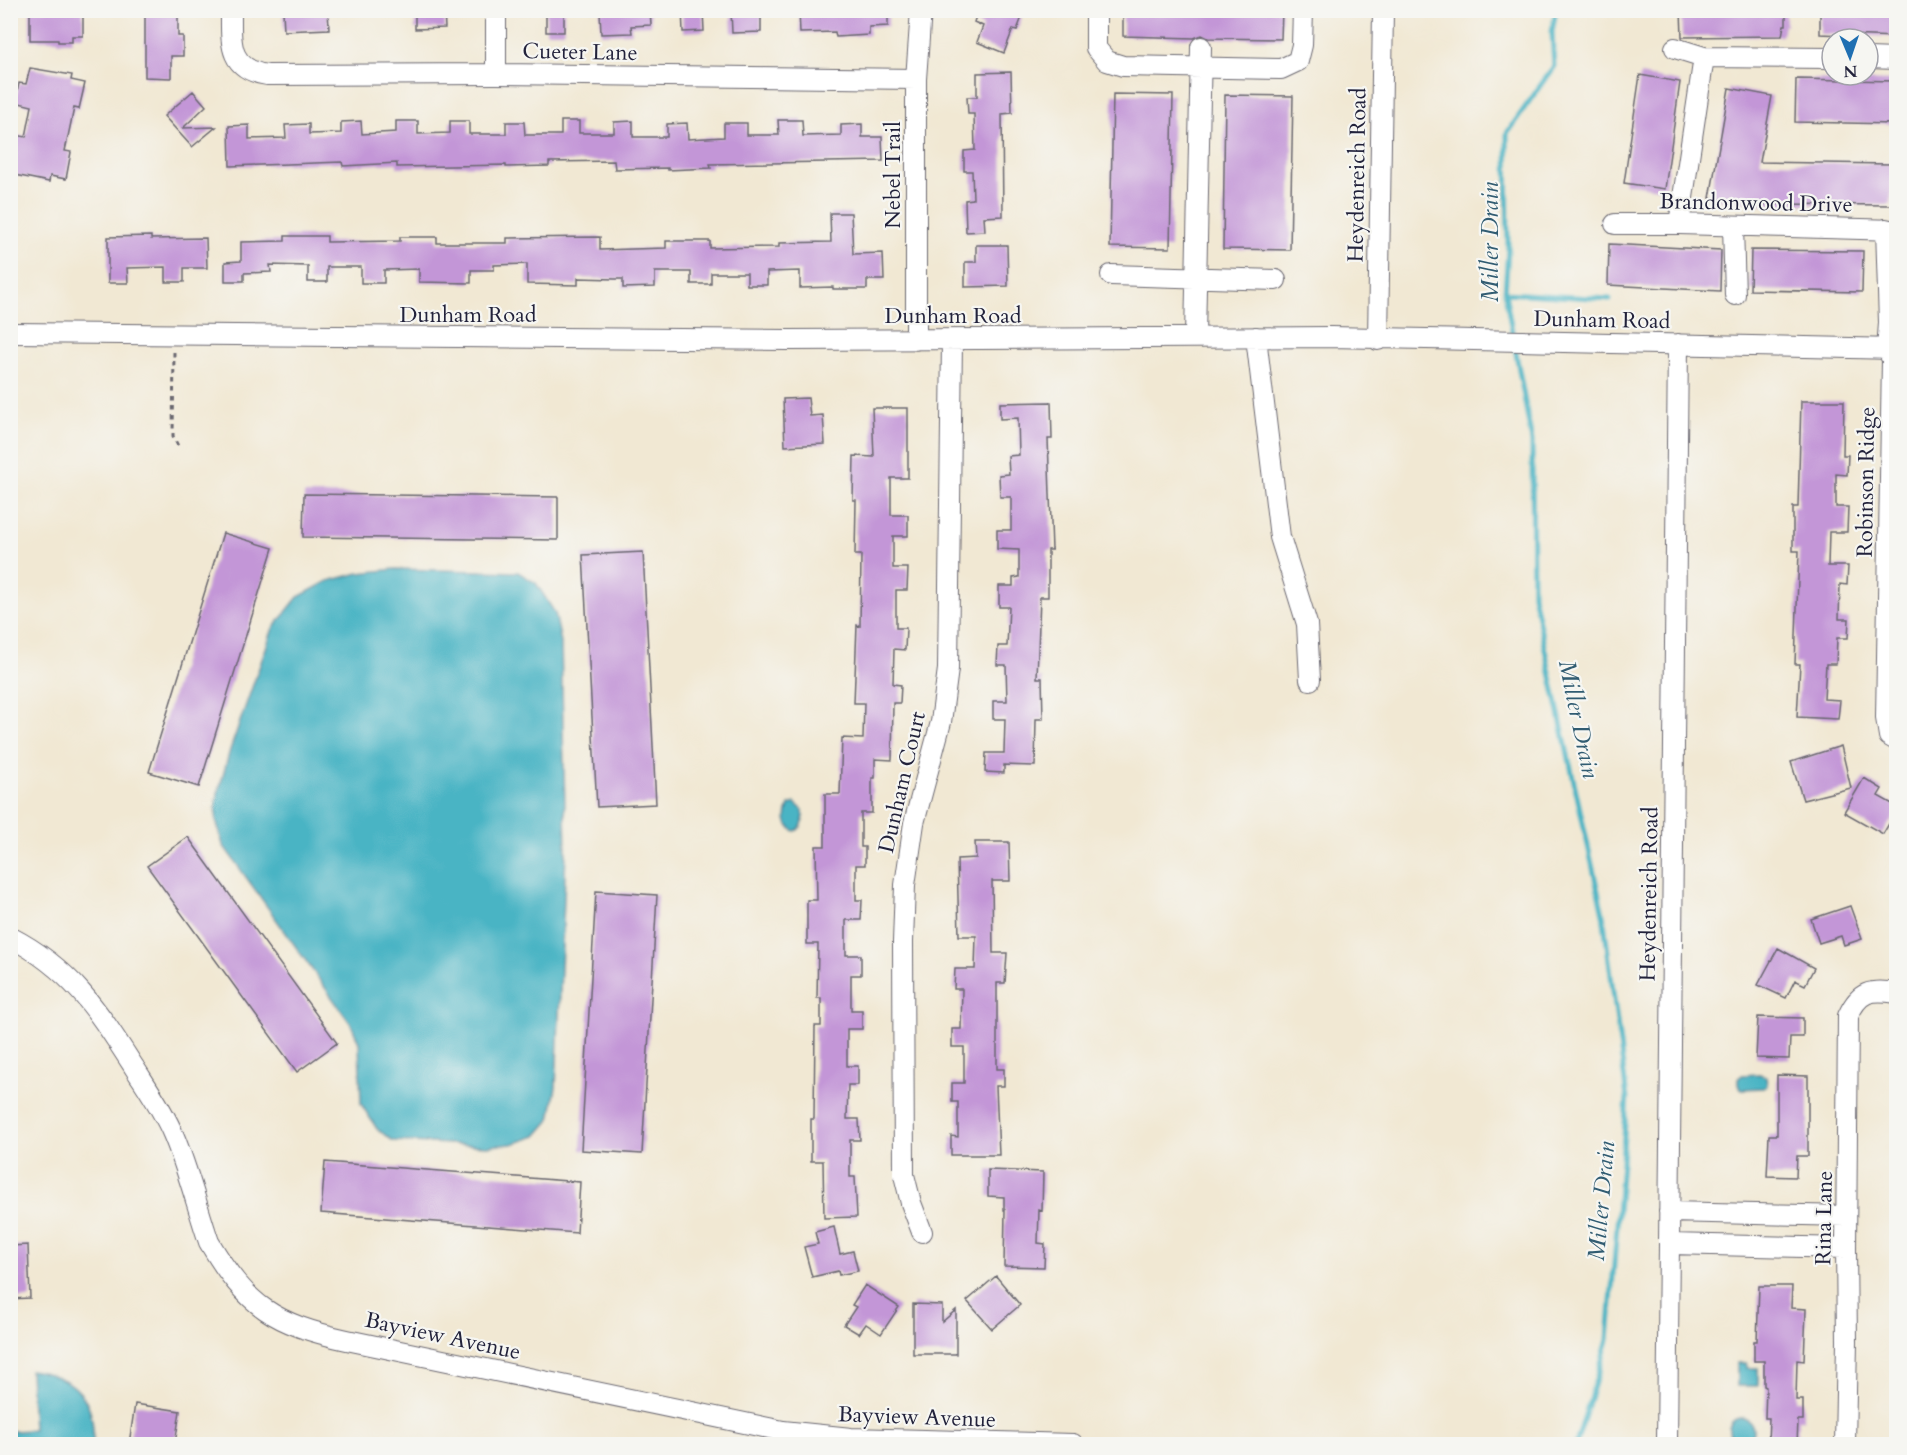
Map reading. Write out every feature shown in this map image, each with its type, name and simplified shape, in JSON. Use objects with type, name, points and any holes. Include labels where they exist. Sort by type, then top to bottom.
[{"type":"street","name":"Cueter Lane","points":[[231,10],[234,54],[244,68],[254,73],[267,75],[496,74],[916,79]]},
{"type":"street","points":[[496,10],[496,74]]},
{"type":"street","name":"Nebel Trail","points":[[916,340],[916,79],[921,10]]},
{"type":"street","points":[[1096,10],[1096,48],[1107,61],[1123,66],[1281,69],[1298,61],[1302,45],[1303,10]]},
{"type":"street","name":"Heydenreich Road","points":[[1378,340],[1383,10]]},
{"type":"street","points":[[1195,337],[1201,47]]},
{"type":"street","points":[[1675,48],[1704,57],[1820,58]]},
{"type":"street","points":[[1679,224],[1704,57]]},
{"type":"street","points":[[1880,58],[1896,59]]},
{"type":"street","name":"Brandonwood Drive","points":[[1615,224],[1891,230]]},
{"type":"street","points":[[1733,226],[1735,295]]},
{"type":"street","name":"Robinson Ridge","points":[[1891,230],[1889,323],[1892,359],[1886,728],[1893,738]]},
{"type":"street","points":[[1111,275],[1276,280]]},
{"type":"street","name":"Dunham Road","points":[[10,333],[916,340],[1256,337],[1892,349]]},
{"type":"street","points":[[1256,337],[1280,537],[1307,624],[1310,681]]},
{"type":"street","name":"Dunham Court","points":[[922,1232],[911,1203],[904,1174],[903,911],[908,856],[919,803],[936,741],[948,669],[952,340]]},
{"type":"street","name":"Heydenreich Road","points":[[1667,1444],[1678,344]]},
{"type":"street","name":"Bayview Avenue","points":[[10,937],[58,967],[103,1018],[158,1105],[173,1134],[209,1242],[218,1258],[257,1305],[282,1321],[329,1336],[783,1431],[851,1438],[1073,1444]]},
{"type":"street","name":"Rina Lane","points":[[1845,1444],[1848,1017],[1852,1006],[1860,996],[1881,990],[1896,993]]},
{"type":"street","points":[[1670,1212],[1846,1216]]},
{"type":"street","points":[[1669,1244],[1846,1248]]},
{"type":"path","points":[[174,335],[173,436],[179,448]]},
{"type":"water","points":[[395,569],[518,572],[536,583],[555,613],[561,642],[566,852],[556,1087],[550,1120],[536,1136],[512,1144],[488,1146],[393,1141],[377,1129],[361,1104],[359,1043],[351,1024],[223,845],[216,820],[216,801],[230,750],[273,628],[298,597],[328,581],[359,573]]},
{"type":"water","points":[[795,803],[803,810],[803,817],[802,825],[795,831],[787,824],[786,817],[789,805]]},
{"type":"water","points":[[1760,1074],[1766,1077],[1767,1085],[1763,1088],[1742,1089],[1738,1085],[1741,1075]]},
{"type":"water","points":[[1737,1363],[1747,1363],[1747,1368],[1758,1368],[1758,1386],[1737,1386]]},
{"type":"water","points":[[30,1370],[59,1378],[80,1392],[91,1414],[93,1444],[13,1444],[12,1431],[33,1430]]},
{"type":"water","points":[[1741,1418],[1749,1422],[1753,1430],[1749,1438],[1741,1442],[1733,1438],[1729,1430],[1733,1422]]},
{"type":"building","points":[[30,10],[83,10],[83,36],[72,36],[72,42],[30,40]]},
{"type":"building","points":[[145,10],[178,10],[178,36],[183,36],[183,56],[171,56],[171,78],[145,77]]},
{"type":"building","points":[[328,10],[329,29],[284,31],[283,11]]},
{"type":"building","points":[[415,10],[444,10],[445,28],[415,29]]},
{"type":"building","points":[[546,10],[564,10],[564,32],[546,32]]},
{"type":"building","points":[[650,10],[651,25],[631,26],[632,33],[601,34],[600,12]]},
{"type":"building","points":[[682,10],[703,10],[704,31],[683,32]]},
{"type":"building","points":[[731,10],[761,10],[761,32],[732,33]]},
{"type":"building","points":[[888,10],[888,26],[869,27],[869,35],[836,37],[835,32],[800,33],[799,11]]},
{"type":"building","points":[[978,10],[1004,10],[1022,17],[1017,30],[1013,29],[1004,53],[977,42],[983,26],[974,22]]},
{"type":"building","points":[[1123,10],[1282,10],[1281,39],[1208,38],[1202,35],[1194,38],[1123,36]]},
{"type":"building","points":[[1681,10],[1786,10],[1786,25],[1784,25],[1782,36],[1682,37]]},
{"type":"building","points":[[1820,10],[1896,10],[1896,37],[1880,36],[1880,27],[1820,27]]},
{"type":"building","points":[[30,68],[72,75],[71,80],[85,83],[79,109],[74,108],[65,151],[71,152],[66,179],[50,176],[49,182],[10,174],[13,158],[10,158],[10,134],[26,137],[32,106],[15,102],[19,83],[26,84]]},
{"type":"building","points":[[1011,72],[1012,113],[1002,114],[1003,216],[984,217],[985,231],[966,232],[965,200],[973,199],[972,171],[964,171],[964,151],[975,150],[974,114],[968,114],[967,97],[977,97],[977,73]]},
{"type":"building","points":[[1640,75],[1680,82],[1665,189],[1624,183]]},
{"type":"building","points":[[1796,79],[1820,79],[1820,87],[1880,87],[1880,81],[1896,81],[1896,124],[1795,122]]},
{"type":"building","points":[[1729,88],[1772,96],[1760,162],[1892,164],[1891,205],[1755,204],[1710,198]]},
{"type":"building","points":[[193,91],[206,106],[183,128],[216,127],[192,147],[164,116]]},
{"type":"building","points":[[1113,94],[1173,95],[1170,248],[1110,247]]},
{"type":"building","points":[[1225,95],[1293,96],[1290,250],[1223,249]]},
{"type":"building","points":[[778,120],[802,120],[803,136],[841,135],[841,125],[862,124],[862,137],[882,137],[883,161],[710,164],[711,168],[668,170],[668,168],[615,169],[614,161],[549,162],[549,166],[506,167],[506,165],[397,167],[397,163],[343,166],[342,162],[230,166],[229,126],[249,125],[249,139],[286,138],[285,125],[309,124],[309,134],[341,133],[341,122],[361,121],[362,134],[396,132],[396,121],[418,121],[418,134],[450,133],[450,121],[469,121],[469,134],[506,134],[506,122],[524,122],[525,135],[561,135],[561,121],[579,121],[579,133],[614,133],[614,122],[633,121],[633,137],[667,137],[667,124],[687,123],[688,139],[724,137],[724,123],[747,123],[747,135],[779,135]]},
{"type":"building","points":[[830,213],[851,213],[853,254],[883,253],[884,280],[867,280],[867,289],[800,288],[800,271],[767,272],[767,285],[747,285],[747,273],[711,273],[711,284],[691,284],[691,272],[655,272],[655,287],[623,288],[623,279],[578,278],[578,285],[527,284],[527,264],[494,265],[494,270],[471,270],[471,283],[419,282],[419,269],[384,270],[384,283],[361,283],[361,267],[327,267],[327,282],[308,282],[308,266],[270,265],[271,272],[244,273],[244,281],[225,281],[225,262],[241,261],[241,242],[285,241],[285,236],[327,236],[327,242],[400,241],[400,237],[437,237],[437,243],[507,243],[507,238],[600,237],[600,250],[666,248],[666,241],[710,241],[710,248],[779,247],[779,243],[831,242]]},
{"type":"building","points":[[151,236],[151,239],[206,238],[207,268],[184,268],[184,282],[166,282],[166,267],[127,268],[128,283],[108,283],[108,237]]},
{"type":"building","points":[[1609,244],[1721,250],[1720,291],[1608,285]]},
{"type":"building","points":[[976,245],[1007,245],[1008,286],[965,287],[965,262],[976,262]]},
{"type":"building","points":[[1751,250],[1863,251],[1862,292],[1750,290]]},
{"type":"building","points":[[808,398],[810,416],[823,415],[825,444],[785,446],[783,399]]},
{"type":"building","points":[[1801,401],[1844,401],[1843,455],[1848,455],[1847,475],[1836,474],[1836,507],[1848,507],[1847,532],[1829,532],[1828,566],[1848,566],[1847,585],[1840,584],[1839,619],[1849,619],[1848,638],[1837,638],[1836,664],[1826,664],[1824,699],[1840,700],[1838,719],[1797,717],[1800,664],[1795,664],[1799,551],[1793,551],[1793,507],[1798,507]]},
{"type":"building","points":[[1051,402],[1052,439],[1048,439],[1052,550],[1048,550],[1048,597],[1040,597],[1037,678],[1042,678],[1043,719],[1036,719],[1035,766],[1004,765],[1004,773],[985,772],[986,753],[1004,753],[1005,719],[993,719],[993,701],[1007,701],[1006,665],[997,665],[998,646],[1007,646],[1009,607],[999,607],[999,586],[1013,586],[1013,578],[1019,577],[1019,550],[997,549],[997,530],[1011,530],[1011,497],[1000,497],[999,475],[1009,474],[1008,456],[1019,455],[1018,418],[1000,419],[1000,403]]},
{"type":"building","points":[[872,408],[908,408],[908,478],[891,478],[891,515],[908,515],[908,536],[893,536],[893,568],[908,568],[907,590],[896,590],[896,628],[906,628],[905,650],[894,649],[893,684],[901,685],[900,703],[893,703],[892,760],[875,759],[875,778],[872,778],[872,813],[861,813],[861,847],[865,847],[865,865],[856,865],[856,900],[862,900],[861,920],[846,920],[846,955],[861,955],[861,975],[851,975],[851,1010],[862,1010],[862,1029],[847,1029],[847,1066],[858,1066],[858,1085],[848,1085],[847,1119],[859,1119],[860,1140],[850,1140],[850,1177],[855,1177],[857,1217],[824,1218],[823,1161],[811,1161],[815,1026],[821,1026],[821,998],[817,998],[818,944],[807,944],[807,900],[817,900],[816,846],[825,846],[825,794],[840,794],[842,738],[863,739],[864,703],[854,703],[857,625],[860,626],[861,555],[855,555],[854,456],[874,457]]},
{"type":"building","points":[[304,494],[558,497],[558,540],[303,537]]},
{"type":"building","points":[[223,533],[273,548],[199,787],[149,772]]},
{"type":"building","points":[[643,552],[656,804],[597,807],[583,555]]},
{"type":"building","points":[[1841,746],[1851,788],[1803,800],[1791,762]]},
{"type":"building","points":[[1864,778],[1882,789],[1878,796],[1896,806],[1896,812],[1883,834],[1844,812]]},
{"type":"building","points":[[188,837],[337,1043],[297,1072],[147,866]]},
{"type":"building","points":[[975,842],[1009,842],[1010,881],[992,881],[993,953],[1007,953],[1005,983],[997,983],[997,1069],[1004,1069],[1004,1086],[996,1086],[999,1155],[951,1155],[951,1136],[958,1137],[958,1102],[952,1102],[952,1083],[964,1083],[964,1047],[952,1047],[952,1029],[961,1029],[962,989],[954,989],[955,969],[975,969],[976,936],[959,936],[957,859],[976,858]]},
{"type":"building","points":[[596,891],[657,895],[642,1154],[581,1150]]},
{"type":"building","points":[[1850,906],[1862,939],[1844,945],[1841,936],[1819,943],[1811,919]]},
{"type":"building","points":[[1778,948],[1814,968],[1805,985],[1795,980],[1786,998],[1758,985]]},
{"type":"building","points":[[1758,1017],[1803,1018],[1803,1037],[1790,1037],[1789,1059],[1756,1058]]},
{"type":"building","points":[[1777,1075],[1808,1076],[1808,1156],[1797,1156],[1796,1177],[1767,1176],[1769,1135],[1777,1135]]},
{"type":"building","points":[[325,1162],[580,1182],[577,1233],[321,1213]]},
{"type":"building","points":[[988,1170],[1043,1172],[1038,1243],[1045,1244],[1044,1267],[1004,1266],[1004,1197],[988,1196]]},
{"type":"building","points":[[834,1227],[840,1254],[853,1251],[858,1271],[839,1275],[838,1271],[812,1277],[804,1247],[818,1244],[815,1232]]},
{"type":"building","points":[[28,1245],[30,1298],[10,1299],[10,1246]]},
{"type":"building","points":[[996,1276],[1020,1305],[992,1329],[967,1301]]},
{"type":"building","points":[[865,1285],[899,1307],[881,1334],[866,1324],[859,1334],[844,1325],[856,1307],[852,1305]]},
{"type":"building","points":[[1759,1286],[1792,1286],[1791,1308],[1806,1309],[1804,1361],[1797,1360],[1796,1400],[1803,1400],[1803,1420],[1798,1420],[1797,1444],[1768,1443],[1769,1418],[1765,1418],[1764,1361],[1754,1361]]},
{"type":"building","points":[[913,1304],[942,1305],[942,1322],[956,1310],[956,1354],[913,1354]]},
{"type":"building","points":[[135,1404],[180,1411],[175,1444],[129,1444]]},
{"type":"waterway","name":"Miller Drain","points":[[1556,10],[1552,32],[1554,66],[1507,133],[1508,249],[1505,293],[1532,441],[1533,595],[1603,914],[1627,1098],[1608,1340],[1576,1444]]},
{"type":"waterway","points":[[1505,293],[1610,299]]}]
